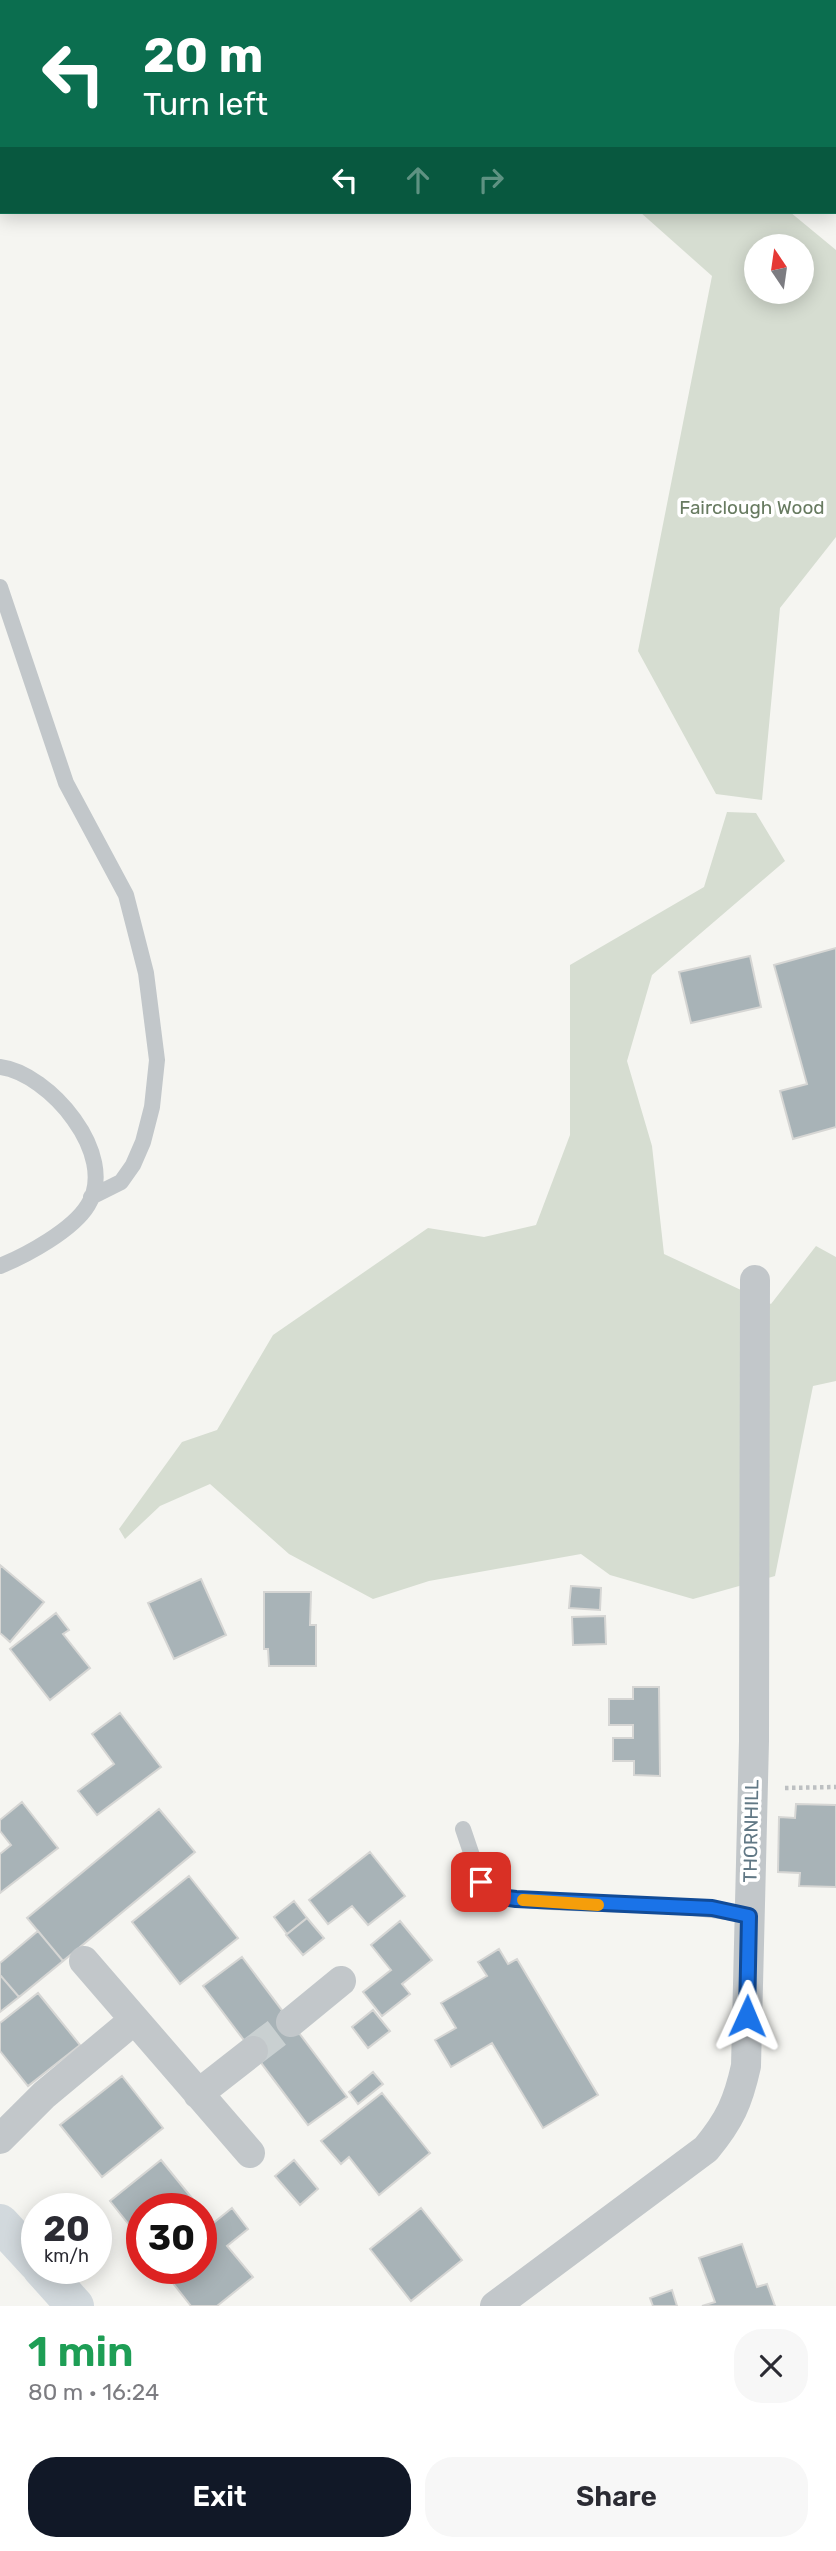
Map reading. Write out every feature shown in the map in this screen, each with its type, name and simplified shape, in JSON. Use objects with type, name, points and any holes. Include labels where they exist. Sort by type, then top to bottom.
[{"type":"highway","points":[[0,2223],[21,2246]]},
{"type":"highway","points":[[55,2284],[75,2306]]},
{"type":"street","name":"THORNHILL","points":[[495,2306],[706,2149],[724,2127],[738,2102],[746,2066],[752,1789],[755,1280]]},
{"type":"street","points":[[84,1961],[250,2153]]},
{"type":"street","points":[[291,2022],[341,1981]]},
{"type":"street","points":[[0,2139],[44,2095],[134,2020]]},
{"type":"street","points":[[198,2094],[253,2052]]},
{"type":"lane","points":[[0,587],[66,783],[126,895],[146,973],[158,1060],[152,1107],[143,1142],[133,1166],[121,1182],[91,1197]]},
{"type":"lane","points":[[0,1067],[13,1068],[51,1092],[68,1111],[93,1156],[95,1186],[88,1206],[56,1235],[0,1266]]},
{"type":"lane","points":[[463,1829],[481,1882],[499,1897],[629,1906],[712,1908],[749,1916]]},
{"type":"path","points":[[752,1789],[836,1787]]},
{"type":"green space","name":"Fairclough Wood","points":[[642,214],[792,214],[836,250],[836,537],[780,608],[762,800],[716,794],[638,651],[712,276]]},
{"type":"green space","points":[[727,812],[756,813],[785,861],[652,975],[627,1061],[652,1146],[664,1254],[771,1304],[816,1246],[836,1257],[836,1381],[813,1386],[775,1576],[693,1599],[610,1575],[581,1554],[429,1581],[373,1599],[289,1554],[210,1484],[160,1506],[125,1539],[119,1529],[182,1442],[217,1430],[273,1335],[428,1228],[484,1237],[536,1225],[570,1135],[570,965],[704,887]]},
{"type":"building","points":[[836,948],[836,1127],[793,1139],[780,1091],[807,1084],[774,965]]},
{"type":"building","points":[[750,956],[761,1007],[691,1023],[679,972]]},
{"type":"building","points":[[0,1565],[44,1602],[10,1642],[0,1633]]},
{"type":"building","points":[[201,1579],[226,1635],[174,1659],[148,1603]]},
{"type":"building","points":[[571,1586],[601,1588],[600,1610],[569,1608]]},
{"type":"building","points":[[264,1592],[311,1592],[310,1625],[316,1625],[316,1666],[269,1666],[268,1649],[264,1649]]},
{"type":"building","points":[[56,1613],[69,1630],[63,1634],[90,1668],[50,1700],[10,1649]]},
{"type":"building","points":[[605,1616],[606,1644],[573,1645],[572,1617]]},
{"type":"building","points":[[633,1687],[659,1687],[660,1776],[634,1775],[634,1761],[613,1761],[613,1738],[633,1738],[633,1725],[609,1725],[609,1699],[633,1699]]},
{"type":"building","points":[[120,1713],[161,1767],[97,1815],[78,1791],[114,1764],[92,1734]]},
{"type":"building","points":[[22,1802],[58,1848],[0,1893],[0,1854],[11,1845],[0,1831],[0,1820]]},
{"type":"building","points":[[796,1804],[836,1805],[836,1887],[799,1886],[800,1873],[778,1872],[779,1817],[795,1818]]},
{"type":"building","points":[[159,1809],[195,1852],[63,1961],[27,1918]]},
{"type":"building","points":[[370,1852],[405,1896],[368,1925],[352,1906],[328,1924],[309,1900]]},
{"type":"building","points":[[189,1876],[238,1938],[180,1984],[132,1922]]},
{"type":"building","points":[[294,1901],[307,1918],[287,1934],[274,1917]]},
{"type":"building","points":[[307,1918],[324,1938],[303,1955],[286,1935]]},
{"type":"building","points":[[400,1921],[432,1960],[402,1984],[410,1994],[382,2016],[363,1992],[391,1970],[371,1945]]},
{"type":"building","points":[[38,1931],[63,1961],[19,1997],[0,1975],[0,1963]]},
{"type":"building","points":[[499,1949],[508,1964],[517,1959],[598,2095],[543,2128],[492,2043],[451,2067],[435,2040],[456,2028],[441,2003],[487,1976],[478,1962]]},
{"type":"building","points":[[242,1957],[347,2097],[308,2125],[203,1986]]},
{"type":"building","points":[[0,1975],[19,1997],[0,2012]]},
{"type":"building","points":[[38,1993],[80,2045],[28,2086],[0,2051],[0,2023]]},
{"type":"building","points":[[373,2010],[390,2031],[368,2048],[352,2027]]},
{"type":"building","points":[[373,2072],[383,2084],[358,2104],[349,2092]]},
{"type":"building","points":[[122,2076],[163,2128],[102,2177],[60,2125]]},
{"type":"building","points":[[382,2093],[430,2153],[379,2195],[349,2157],[341,2164],[321,2141]]},
{"type":"building","points":[[161,2160],[188,2193],[126,2193],[126,2221],[112,2204],[112,2199]]},
{"type":"building","points":[[294,2160],[318,2189],[300,2205],[275,2176]]},
{"type":"building","points":[[232,2208],[248,2229],[227,2246],[253,2277],[217,2306],[191,2306],[174,2284],[217,2284],[217,2220]]},
{"type":"building","points":[[421,2208],[462,2260],[411,2301],[370,2249]]},
{"type":"building","points":[[742,2244],[757,2287],[767,2284],[775,2306],[702,2306],[715,2302],[699,2258]]},
{"type":"building","points":[[672,2290],[677,2306],[653,2306],[650,2298]]},
{"type":"tunnel","points":[[253,2051],[291,2022]]},
{"type":"slow traffic","points":[[523,1900],[598,1905]]},
{"type":"route","points":[[481,1882],[489,1892],[499,1897],[643,1907],[712,1908],[749,1916],[747,2016]]}]
